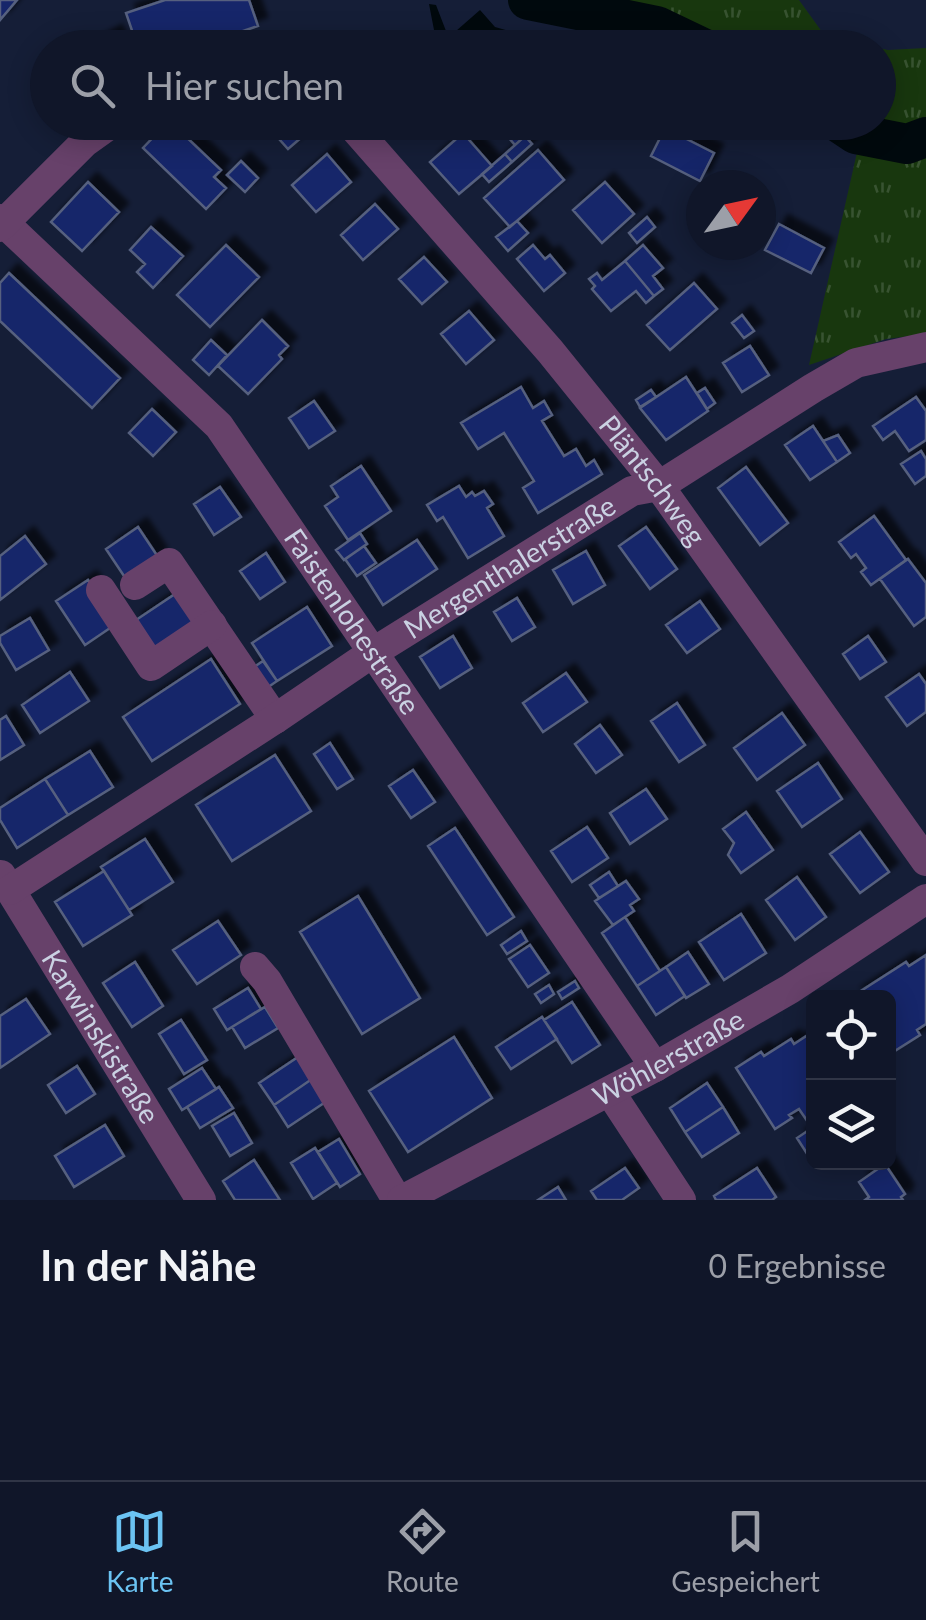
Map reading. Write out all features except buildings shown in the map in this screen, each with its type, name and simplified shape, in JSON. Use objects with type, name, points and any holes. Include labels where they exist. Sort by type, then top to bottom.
[{"type":"street","points":[[1,223],[90,140]]},
{"type":"street","name":"Pläntschweg","points":[[365,140],[550,351],[659,486],[926,861]]},
{"type":"street","name":"Faistenlohestraße","points":[[1,223],[219,426],[655,1067]]},
{"type":"street","name":"Mergenthalerstraße","points":[[5,882],[275,719],[372,653],[632,491],[659,486],[856,363],[923,352]]},
{"type":"street","points":[[135,585],[169,563],[275,719]]},
{"type":"street","points":[[100,590],[151,666],[212,625]]},
{"type":"street","name":"Karwinskistraße","points":[[5,882],[201,1200]]},
{"type":"street","name":"Wöhlerstraße","points":[[399,1200],[655,1067],[790,988],[926,898]]},
{"type":"street","points":[[254,966],[267,981],[399,1200]]},
{"type":"street","points":[[610,1092],[681,1200]]},
{"type":"green space","points":[[518,0],[799,0],[821,30],[663,30],[651,24]]},
{"type":"green space","points":[[926,48],[926,334],[886,339],[809,365],[860,140],[896,140],[896,50]]},
{"type":"shaded area","points":[[429,4],[436,5],[446,30],[434,30]]},
{"type":"shaded area","points":[[480,10],[495,27],[506,30],[457,30]]},
{"type":"waterway","points":[[528,0],[665,30]]},
{"type":"waterway","points":[[887,140],[907,144],[926,137]]}]
